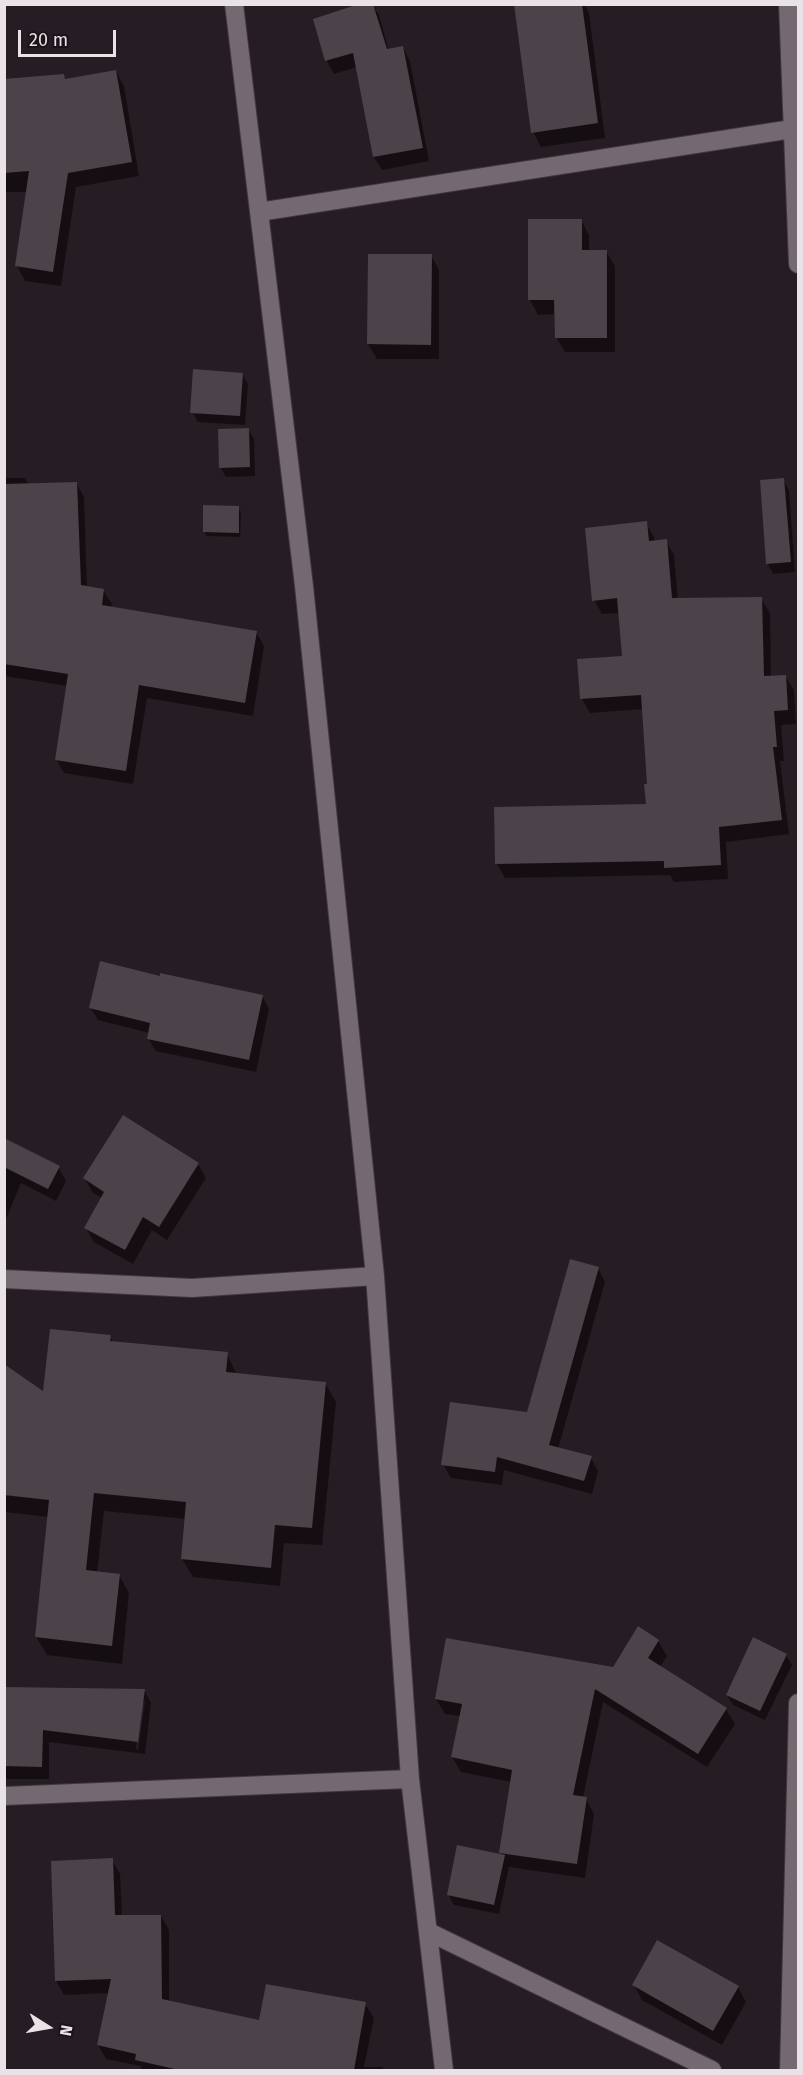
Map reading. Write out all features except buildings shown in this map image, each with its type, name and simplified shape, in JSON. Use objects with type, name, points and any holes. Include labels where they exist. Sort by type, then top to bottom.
[{"type":"street","points":[[234,4],[304,586],[375,1276],[410,1779],[444,2070]]},
{"type":"street","points":[[788,4],[798,264]]},
{"type":"street","points":[[259,212],[792,129]]},
{"type":"street","points":[[4,1279],[192,1288],[375,1276]]},
{"type":"street","points":[[789,2070],[798,1703]]},
{"type":"street","points":[[4,1796],[410,1779]]},
{"type":"street","points":[[429,1932],[712,2070]]}]
